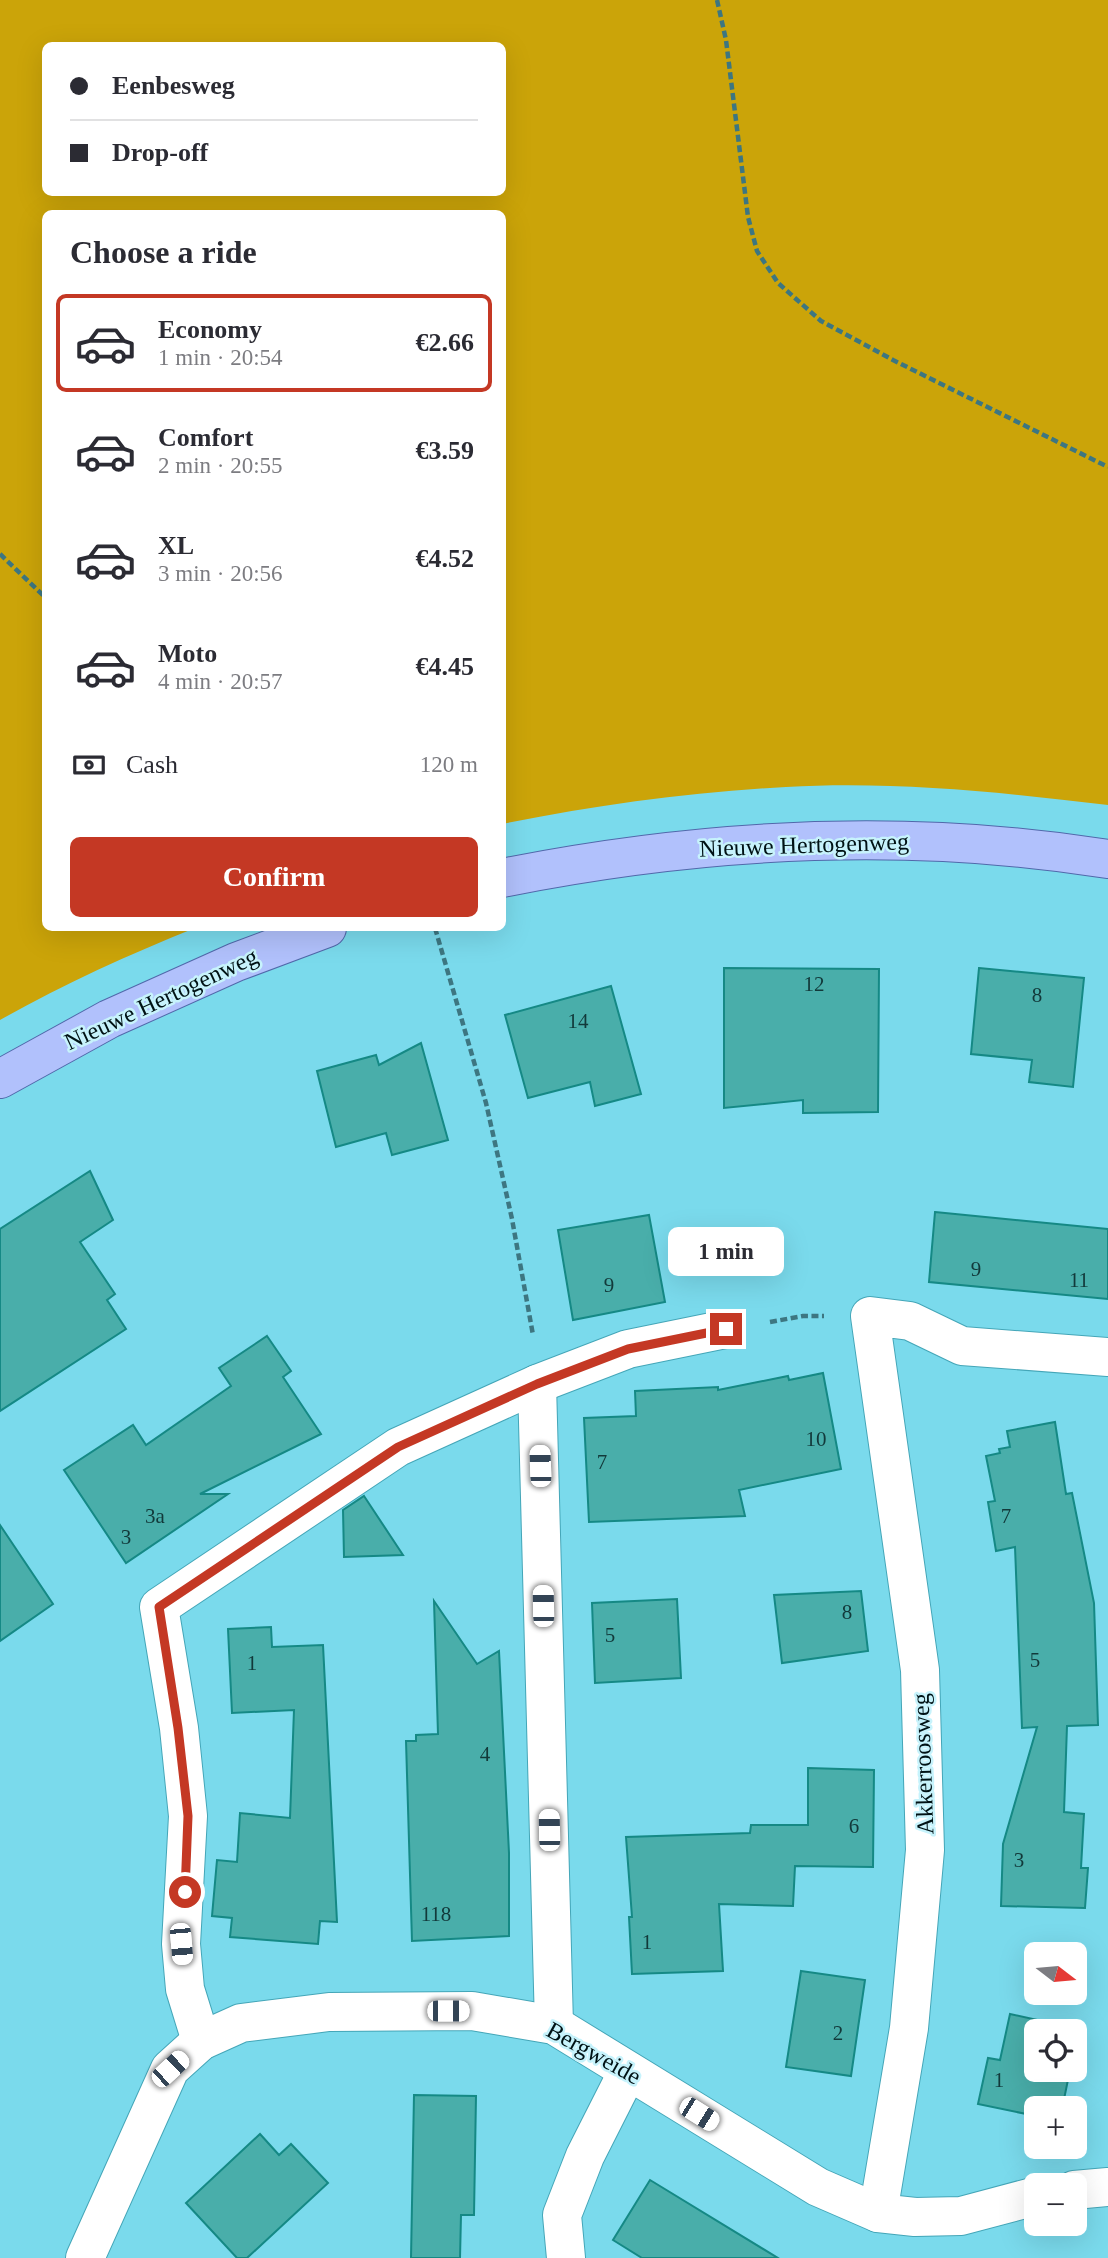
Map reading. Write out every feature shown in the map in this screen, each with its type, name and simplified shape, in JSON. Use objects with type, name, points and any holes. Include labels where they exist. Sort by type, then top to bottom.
[{"type":"main road","name":"Nieuwe Hertogenweg","points":[[506,877],[686,848],[825,841],[957,842],[1108,859]]},
{"type":"main road","name":"Nieuwe Hertogenweg","points":[[0,1079],[110,1019],[236,962],[319,931]]},
{"type":"street","points":[[870,1316],[910,1321],[962,1346],[1108,1357]]},
{"type":"street","name":"Akkerroosweg","points":[[870,1316],[920,1670],[925,1850],[909,2028],[878,2213]]},
{"type":"street","points":[[201,2041],[185,1989],[181,1944],[188,1816],[178,1728],[159,1607],[398,1447],[537,1384],[628,1349],[726,1329]]},
{"type":"street","points":[[537,1384],[554,2025]]},
{"type":"street","name":"Bergweide","points":[[85,2258],[170,2069],[201,2041],[241,2023],[329,2012],[472,2011],[554,2025],[818,2187],[878,2213],[915,2217],[961,2216],[1024,2199]]},
{"type":"street","points":[[566,2258],[562,2215],[585,2156],[628,2071]]},
{"type":"street","points":[[1087,2189],[1108,2187]]},
{"type":"path","points":[[717,0],[726,40],[748,217],[757,251],[778,283],[821,321],[893,360],[1108,467]]},
{"type":"path","points":[[0,554],[42,594]]},
{"type":"path","points":[[436,931],[486,1103],[500,1163],[524,1282],[536,1355],[537,1384]]},
{"type":"path","points":[[726,1329],[803,1316],[870,1316]]},
{"type":"shaded area","points":[[0,0],[1108,0],[1108,805],[947,789],[826,786],[750,789],[679,796],[608,805],[506,823],[506,210],[42,210],[42,931],[188,931],[47,995],[0,1020]]},
{"type":"building","points":[[724,968],[879,969],[878,1112],[803,1113],[803,1100],[724,1108]]},
{"type":"building","points":[[979,968],[1084,978],[1073,1087],[1029,1082],[1032,1060],[971,1054]]},
{"type":"building","points":[[611,986],[641,1094],[595,1106],[590,1082],[528,1098],[505,1015]]},
{"type":"building","points":[[421,1043],[448,1140],[392,1155],[386,1133],[336,1147],[317,1071],[376,1055],[379,1065]]},
{"type":"building","points":[[90,1171],[113,1220],[80,1242],[115,1294],[107,1300],[126,1329],[0,1411],[0,1229]]},
{"type":"building","points":[[935,1212],[1108,1229],[1108,1299],[929,1282]]},
{"type":"building","points":[[649,1215],[665,1302],[573,1320],[558,1230]]},
{"type":"building","points":[[267,1336],[291,1371],[283,1377],[321,1434],[200,1494],[228,1494],[126,1563],[64,1470],[133,1425],[146,1445],[231,1386],[219,1368]]},
{"type":"building","points":[[823,1373],[841,1469],[739,1490],[745,1516],[589,1522],[584,1418],[636,1416],[635,1391],[718,1387],[718,1390],[788,1376],[789,1380]]},
{"type":"building","points":[[1055,1422],[1066,1494],[1072,1493],[1094,1603],[1098,1725],[1067,1726],[1064,1812],[1084,1814],[1081,1868],[1088,1868],[1085,1908],[1001,1906],[1003,1844],[1037,1727],[1022,1728],[1015,1547],[996,1551],[988,1502],[995,1501],[986,1456],[1000,1453],[999,1449],[1010,1447],[1007,1431]]},
{"type":"building","points":[[364,1496],[403,1555],[344,1557],[343,1510]]},
{"type":"building","points":[[0,1525],[53,1604],[0,1641]]},
{"type":"building","points":[[861,1591],[868,1651],[782,1663],[774,1595]]},
{"type":"building","points":[[677,1599],[681,1678],[595,1683],[592,1603]]},
{"type":"building","points":[[434,1601],[477,1664],[499,1651],[509,1853],[509,1936],[412,1941],[406,1741],[416,1741],[416,1735],[438,1734]]},
{"type":"building","points":[[271,1627],[272,1647],[323,1645],[337,1922],[320,1921],[318,1944],[230,1937],[232,1918],[212,1916],[217,1860],[237,1862],[240,1813],[290,1818],[294,1710],[232,1713],[228,1629]]},
{"type":"building","points":[[808,1768],[874,1770],[873,1867],[795,1866],[793,1906],[719,1904],[723,1971],[632,1974],[629,1917],[632,1917],[626,1837],[750,1833],[751,1825],[808,1825]]},
{"type":"building","points":[[801,1971],[865,1980],[851,2076],[786,2067]]},
{"type":"building","points":[[1010,2014],[1033,2019],[1024,2019],[1024,2082],[1068,2082],[1065,2096],[1024,2096],[1024,2114],[978,2104],[988,2058],[1000,2060]]},
{"type":"building","points":[[414,2095],[476,2096],[474,2215],[461,2215],[460,2258],[411,2258]]},
{"type":"building","points":[[260,2134],[279,2155],[291,2144],[328,2183],[247,2258],[237,2258],[186,2203]]},
{"type":"building","points":[[650,2180],[778,2258],[642,2258],[613,2240]]},
{"type":"route","points":[[185,1892],[188,1816],[178,1728],[159,1607],[398,1447],[537,1384],[628,1349],[726,1329]]}]
